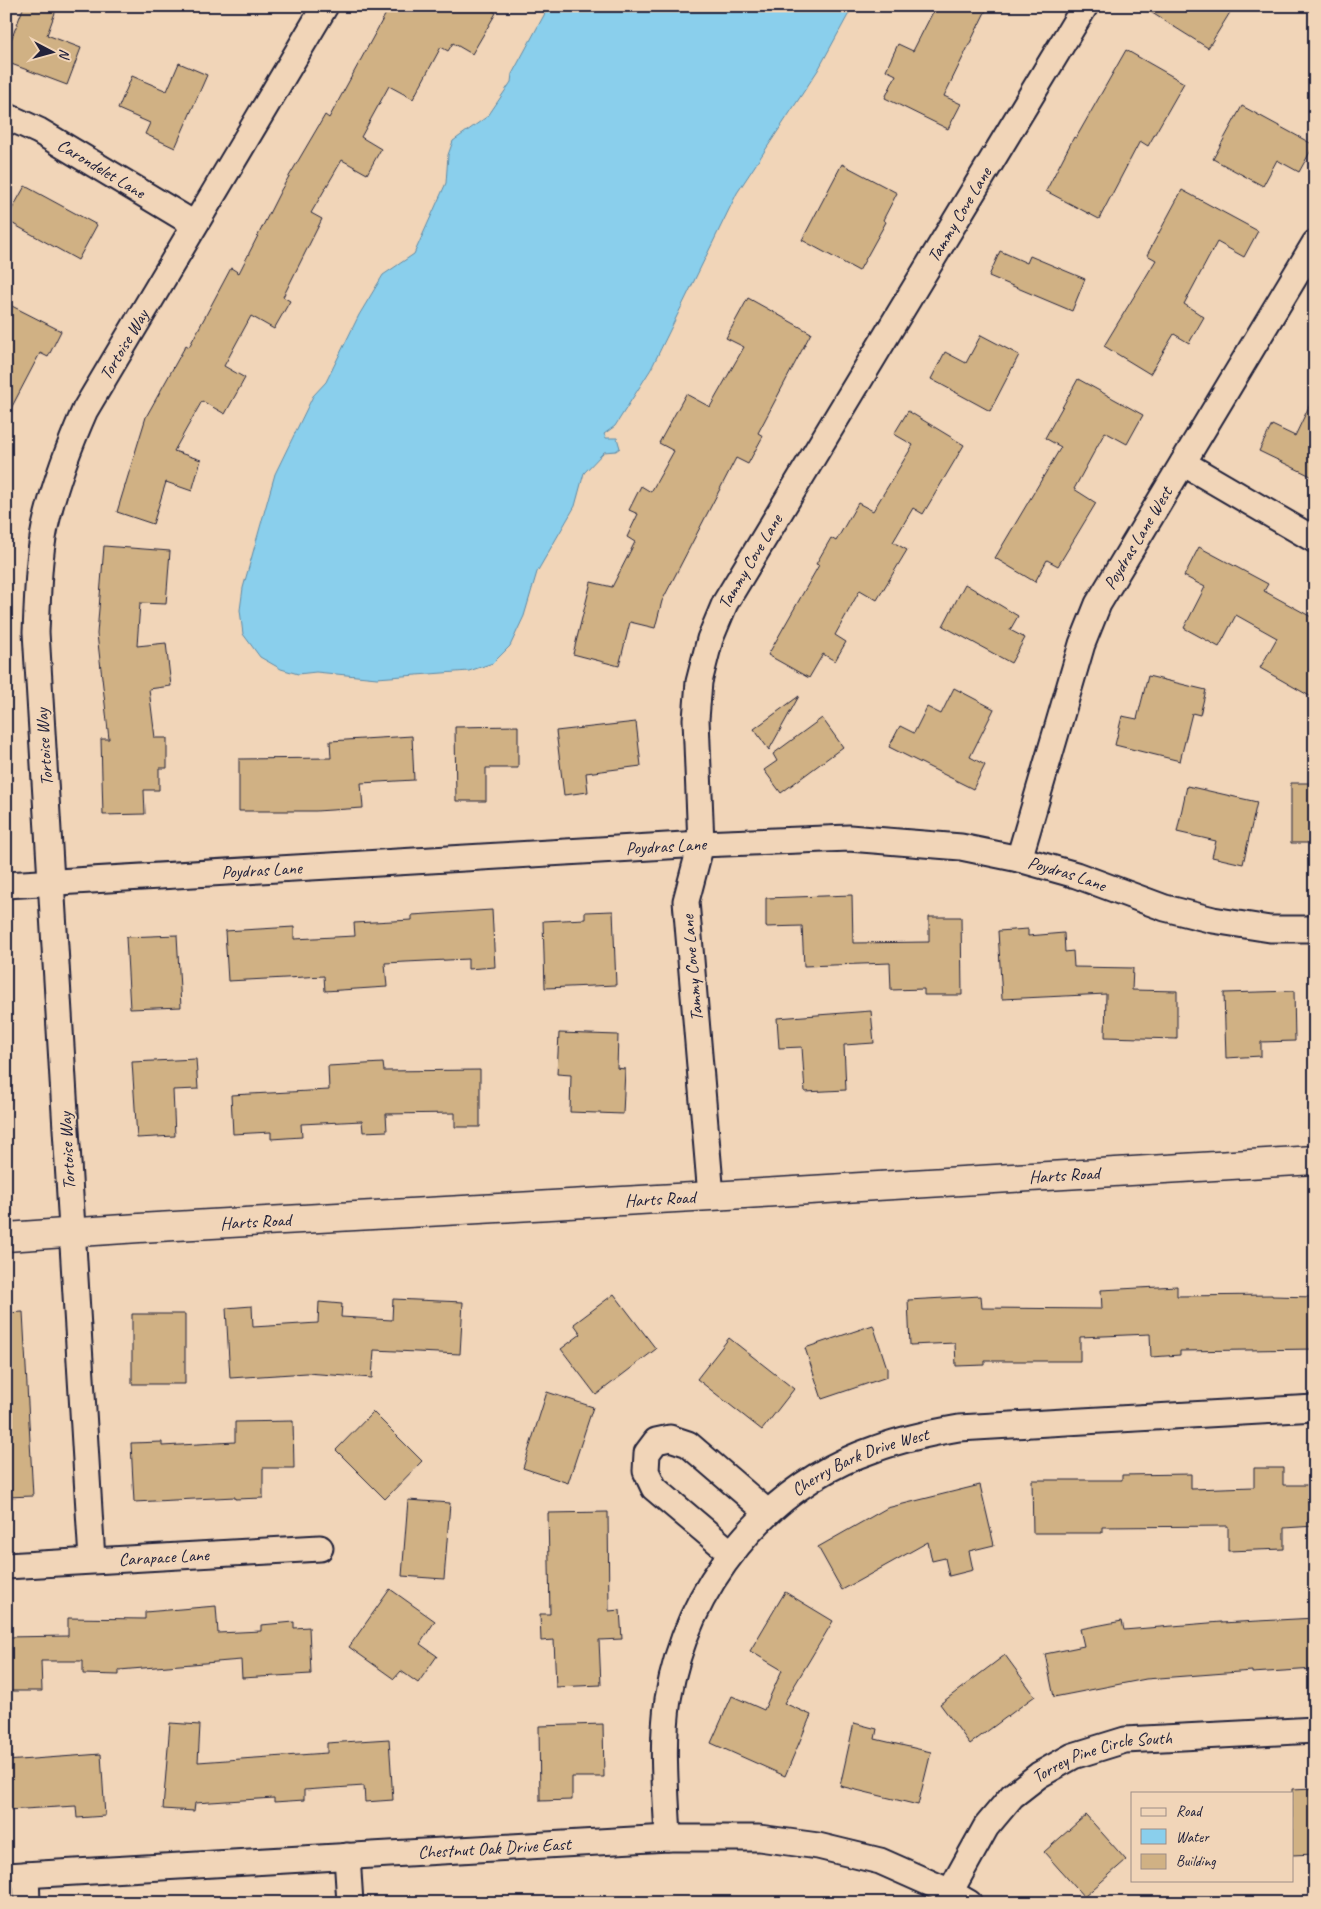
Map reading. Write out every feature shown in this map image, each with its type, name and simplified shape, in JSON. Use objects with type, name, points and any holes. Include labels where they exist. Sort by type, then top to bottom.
[{"type":"street","name":"Tortoise Way","points":[[92,1560],[36,632],[39,570],[47,516],[61,466],[85,410],[325,6]]},
{"type":"street","name":"Tammy Cove Lane","points":[[711,1196],[686,901],[701,844],[696,719],[699,682],[710,640],[725,603],[1085,6]]},
{"type":"street","name":"Carondelet Lane","points":[[6,116],[38,131],[194,224]]},
{"type":"street","name":"Poydras Lane West","points":[[1019,859],[1082,644],[1098,604],[1315,243]]},
{"type":"street","points":[[1184,463],[1315,540]]},
{"type":"street","name":"Poydras Lane","points":[[6,885],[701,844],[849,838],[960,847],[1019,859],[1076,875],[1166,908],[1213,920],[1270,929],[1315,928]]},
{"type":"street","name":"Harts Road","points":[[6,1238],[139,1228],[1315,1160]]},
{"type":"street","name":"Cherry Bark Drive West","points":[[668,1838],[664,1747],[668,1698],[681,1650],[701,1598],[731,1553],[767,1512],[796,1490],[833,1468],[873,1449],[911,1437],[959,1428],[1315,1408]]},
{"type":"street","points":[[731,1553],[654,1488],[646,1471],[647,1453],[656,1442],[670,1438],[688,1444],[767,1512]]},
{"type":"street","name":"Carapace Lane","points":[[6,1566],[320,1548]]},
{"type":"street","name":"Torrey Pine Circle South","points":[[960,1897],[986,1826],[1012,1796],[1039,1775],[1073,1756],[1125,1740],[1315,1730]]},
{"type":"street","name":"Chestnut Oak Drive East","points":[[16,1875],[668,1838],[759,1838],[818,1846],[880,1862],[960,1897]]},
{"type":"street","points":[[347,1856],[350,1903]]},
{"type":"street","points":[[16,1875],[27,1903]]},
{"type":"water","points":[[549,6],[853,6],[818,70],[737,193],[651,369],[615,426],[604,434],[606,438],[617,438],[620,448],[616,451],[604,452],[584,473],[575,506],[537,572],[524,616],[510,646],[493,663],[469,671],[377,678],[316,672],[298,674],[281,669],[260,657],[243,634],[240,610],[243,588],[275,474],[313,396],[326,382],[359,315],[383,275],[414,254],[446,183],[448,155],[453,141],[488,116],[511,82],[512,74]]},
{"type":"building","points":[[24,6],[45,6],[56,10],[47,35],[81,48],[67,85],[6,62],[6,53]]},
{"type":"building","points":[[390,6],[485,6],[496,13],[472,54],[453,43],[448,51],[441,47],[413,99],[389,86],[361,137],[381,149],[367,174],[342,160],[311,213],[322,219],[283,297],[290,301],[274,329],[251,316],[224,366],[245,378],[225,414],[202,401],[174,451],[201,460],[192,491],[166,482],[153,524],[117,512],[146,417],[186,345],[189,347],[231,268],[239,273],[281,190],[325,115],[329,118]]},
{"type":"building","points":[[936,6],[988,6],[944,96],[961,104],[948,129],[885,98],[896,75],[886,70],[898,44],[913,51]]},
{"type":"building","points":[[1141,6],[1234,6],[1208,48]]},
{"type":"building","points":[[1126,50],[1184,83],[1148,146],[1140,141],[1099,219],[1046,191],[1074,137],[1076,138]]},
{"type":"building","points":[[179,63],[207,75],[175,148],[145,134],[150,123],[118,109],[132,76],[167,91]]},
{"type":"building","points":[[1242,106],[1314,145],[1299,172],[1277,160],[1263,186],[1213,159]]},
{"type":"building","points":[[842,164],[897,193],[883,220],[886,222],[859,271],[802,240]]},
{"type":"building","points":[[25,186],[97,225],[78,260],[6,220]]},
{"type":"building","points":[[1182,190],[1258,231],[1244,257],[1217,242],[1184,304],[1204,317],[1189,343],[1174,334],[1150,374],[1104,346],[1156,260],[1147,255]]},
{"type":"building","points":[[1000,251],[1027,263],[1030,256],[1085,279],[1072,311],[989,276]]},
{"type":"building","points":[[748,298],[811,333],[758,433],[763,436],[748,464],[736,458],[662,601],[655,628],[630,622],[619,666],[573,654],[591,582],[612,587],[635,542],[627,537],[638,514],[629,510],[641,486],[651,492],[674,451],[659,443],[686,394],[710,407],[744,347],[726,338]]},
{"type":"building","points":[[6,303],[61,331],[48,357],[40,353],[6,418]]},
{"type":"building","points":[[981,335],[1019,355],[990,411],[931,379],[945,352],[966,363]]},
{"type":"building","points":[[1078,379],[1143,415],[1127,444],[1105,432],[1074,489],[1096,503],[1058,566],[1047,560],[1035,582],[995,558],[1061,447],[1045,438]]},
{"type":"building","points":[[1315,394],[1315,478],[1259,451],[1272,425],[1295,436]]},
{"type":"building","points":[[908,411],[964,445],[923,514],[913,508],[893,542],[907,550],[877,600],[860,590],[835,635],[846,642],[835,661],[823,654],[809,678],[768,655],[819,565],[816,564],[831,538],[836,541],[858,503],[873,511],[913,445],[894,434]]},
{"type":"building","points":[[104,546],[170,551],[166,604],[140,603],[137,646],[166,643],[171,686],[149,689],[155,738],[167,738],[167,768],[159,768],[159,790],[144,790],[145,814],[103,815],[101,739],[109,739],[97,634]]},
{"type":"building","points":[[1199,547],[1268,584],[1264,591],[1315,619],[1315,699],[1260,668],[1277,638],[1236,615],[1219,647],[1184,628],[1205,587],[1184,576]]},
{"type":"building","points":[[965,584],[1018,616],[1010,630],[1025,638],[1011,663],[943,626]]},
{"type":"building","points":[[1148,676],[1206,690],[1200,715],[1192,713],[1180,761],[1115,745],[1122,716],[1137,719]]},
{"type":"building","points":[[954,688],[994,709],[970,757],[985,765],[973,789],[889,747],[900,726],[914,733],[927,707],[941,714]]},
{"type":"building","points":[[799,696],[769,750],[754,729]]},
{"type":"building","points":[[822,718],[843,747],[781,793],[764,770],[777,761],[773,754]]},
{"type":"building","points":[[636,722],[641,766],[586,773],[588,792],[564,795],[556,731]]},
{"type":"building","points":[[518,726],[518,768],[486,768],[486,801],[456,801],[455,727]]},
{"type":"building","points":[[412,736],[414,780],[361,783],[363,808],[316,811],[239,811],[239,759],[331,758],[330,741]]},
{"type":"building","points":[[1291,783],[1315,783],[1315,843],[1291,843]]},
{"type":"building","points":[[1187,786],[1257,802],[1243,864],[1212,857],[1216,841],[1177,832]]},
{"type":"building","points":[[852,895],[853,943],[929,942],[929,917],[961,917],[962,995],[924,995],[924,989],[891,990],[890,963],[804,966],[802,926],[766,927],[766,898]]},
{"type":"building","points":[[492,910],[495,967],[468,969],[468,959],[385,963],[387,987],[325,991],[324,976],[228,981],[225,931],[294,927],[294,939],[355,936],[354,923],[412,920],[412,915]]},
{"type":"building","points":[[613,911],[616,985],[545,988],[543,921],[585,919],[585,912]]},
{"type":"building","points":[[1028,929],[1028,936],[1064,933],[1065,952],[1073,951],[1074,967],[1133,968],[1132,990],[1177,991],[1177,1039],[1105,1037],[1106,994],[1002,999],[998,931]]},
{"type":"building","points":[[177,935],[181,1007],[130,1009],[126,937]]},
{"type":"building","points":[[1294,991],[1295,1041],[1261,1042],[1261,1056],[1226,1058],[1224,993]]},
{"type":"building","points":[[871,1011],[874,1043],[844,1045],[846,1090],[805,1092],[802,1047],[779,1048],[777,1018]]},
{"type":"building","points":[[559,1033],[618,1035],[617,1068],[625,1069],[623,1114],[570,1112],[571,1075],[557,1074]]},
{"type":"building","points":[[196,1059],[198,1089],[173,1090],[175,1136],[137,1138],[132,1062]]},
{"type":"building","points":[[383,1063],[384,1071],[480,1070],[480,1127],[455,1127],[455,1113],[386,1114],[387,1131],[363,1132],[362,1121],[301,1124],[302,1137],[271,1139],[271,1132],[233,1134],[231,1095],[329,1090],[328,1066]]},
{"type":"building","points":[[1177,1286],[1177,1296],[1272,1295],[1315,1297],[1315,1349],[1180,1351],[1180,1355],[1151,1357],[1150,1334],[1080,1337],[1080,1361],[985,1361],[985,1365],[956,1366],[955,1343],[910,1345],[908,1300],[981,1296],[982,1308],[1102,1309],[1101,1290]]},
{"type":"building","points":[[614,1294],[656,1349],[596,1395],[561,1349],[581,1334],[574,1324]]},
{"type":"building","points":[[393,1299],[463,1302],[460,1354],[374,1350],[372,1378],[307,1373],[230,1378],[226,1308],[252,1306],[253,1327],[318,1323],[319,1302],[342,1304],[341,1317],[392,1320]]},
{"type":"building","points":[[23,1312],[33,1496],[6,1497],[6,1313]]},
{"type":"building","points":[[132,1314],[185,1314],[185,1384],[132,1384]]},
{"type":"building","points":[[873,1325],[887,1368],[887,1377],[822,1399],[805,1348]]},
{"type":"building","points":[[729,1338],[794,1389],[762,1430],[697,1379]]},
{"type":"building","points":[[547,1392],[593,1407],[568,1483],[523,1468]]},
{"type":"building","points":[[373,1412],[422,1461],[385,1499],[336,1450]]},
{"type":"building","points":[[293,1421],[294,1468],[263,1468],[263,1498],[235,1499],[235,1497],[134,1502],[131,1443],[162,1442],[162,1446],[235,1442],[235,1422]]},
{"type":"building","points":[[1254,1468],[1283,1468],[1283,1485],[1315,1485],[1315,1526],[1284,1528],[1284,1549],[1228,1551],[1228,1526],[1102,1527],[1102,1533],[1033,1533],[1032,1480],[1122,1480],[1122,1475],[1191,1474],[1191,1489],[1254,1487]]},
{"type":"building","points":[[980,1485],[994,1545],[969,1551],[973,1570],[949,1576],[945,1558],[932,1561],[928,1542],[842,1590],[818,1547],[887,1508]]},
{"type":"building","points":[[408,1500],[450,1503],[444,1579],[402,1576]]},
{"type":"building","points":[[608,1512],[609,1611],[620,1610],[622,1639],[599,1640],[601,1685],[556,1687],[554,1640],[541,1641],[540,1614],[550,1614],[548,1513]]},
{"type":"building","points":[[390,1589],[435,1621],[420,1644],[437,1656],[418,1683],[401,1671],[394,1679],[349,1647]]},
{"type":"building","points":[[785,1592],[833,1621],[784,1703],[811,1715],[785,1776],[711,1743],[732,1696],[764,1710],[782,1670],[750,1651]]},
{"type":"building","points":[[216,1606],[218,1633],[261,1631],[261,1625],[294,1622],[294,1628],[309,1627],[311,1674],[242,1678],[241,1660],[119,1670],[119,1675],[83,1674],[83,1661],[41,1661],[42,1691],[6,1691],[6,1637],[68,1636],[68,1618],[145,1619],[145,1612]]},
{"type":"building","points":[[1315,1618],[1315,1669],[1252,1673],[1252,1671],[1146,1679],[1054,1697],[1045,1654],[1084,1646],[1080,1629],[1122,1621],[1124,1630],[1221,1622]]},
{"type":"building","points":[[1005,1655],[1035,1696],[970,1744],[940,1704]]},
{"type":"building","points":[[170,1723],[200,1725],[198,1762],[327,1753],[327,1743],[389,1739],[393,1800],[365,1802],[364,1786],[304,1790],[304,1800],[274,1802],[274,1798],[195,1803],[194,1811],[163,1809]]},
{"type":"building","points":[[854,1723],[877,1729],[875,1739],[931,1752],[918,1805],[840,1786]]},
{"type":"building","points":[[603,1724],[604,1777],[572,1777],[572,1800],[540,1801],[539,1726]]},
{"type":"building","points":[[101,1754],[105,1816],[77,1818],[76,1806],[6,1810],[6,1761]]},
{"type":"building","points":[[1314,1788],[1315,1854],[1294,1855],[1294,1792],[1292,1792],[1292,1789]]},
{"type":"building","points":[[1086,1815],[1126,1860],[1084,1897],[1044,1852]]}]
